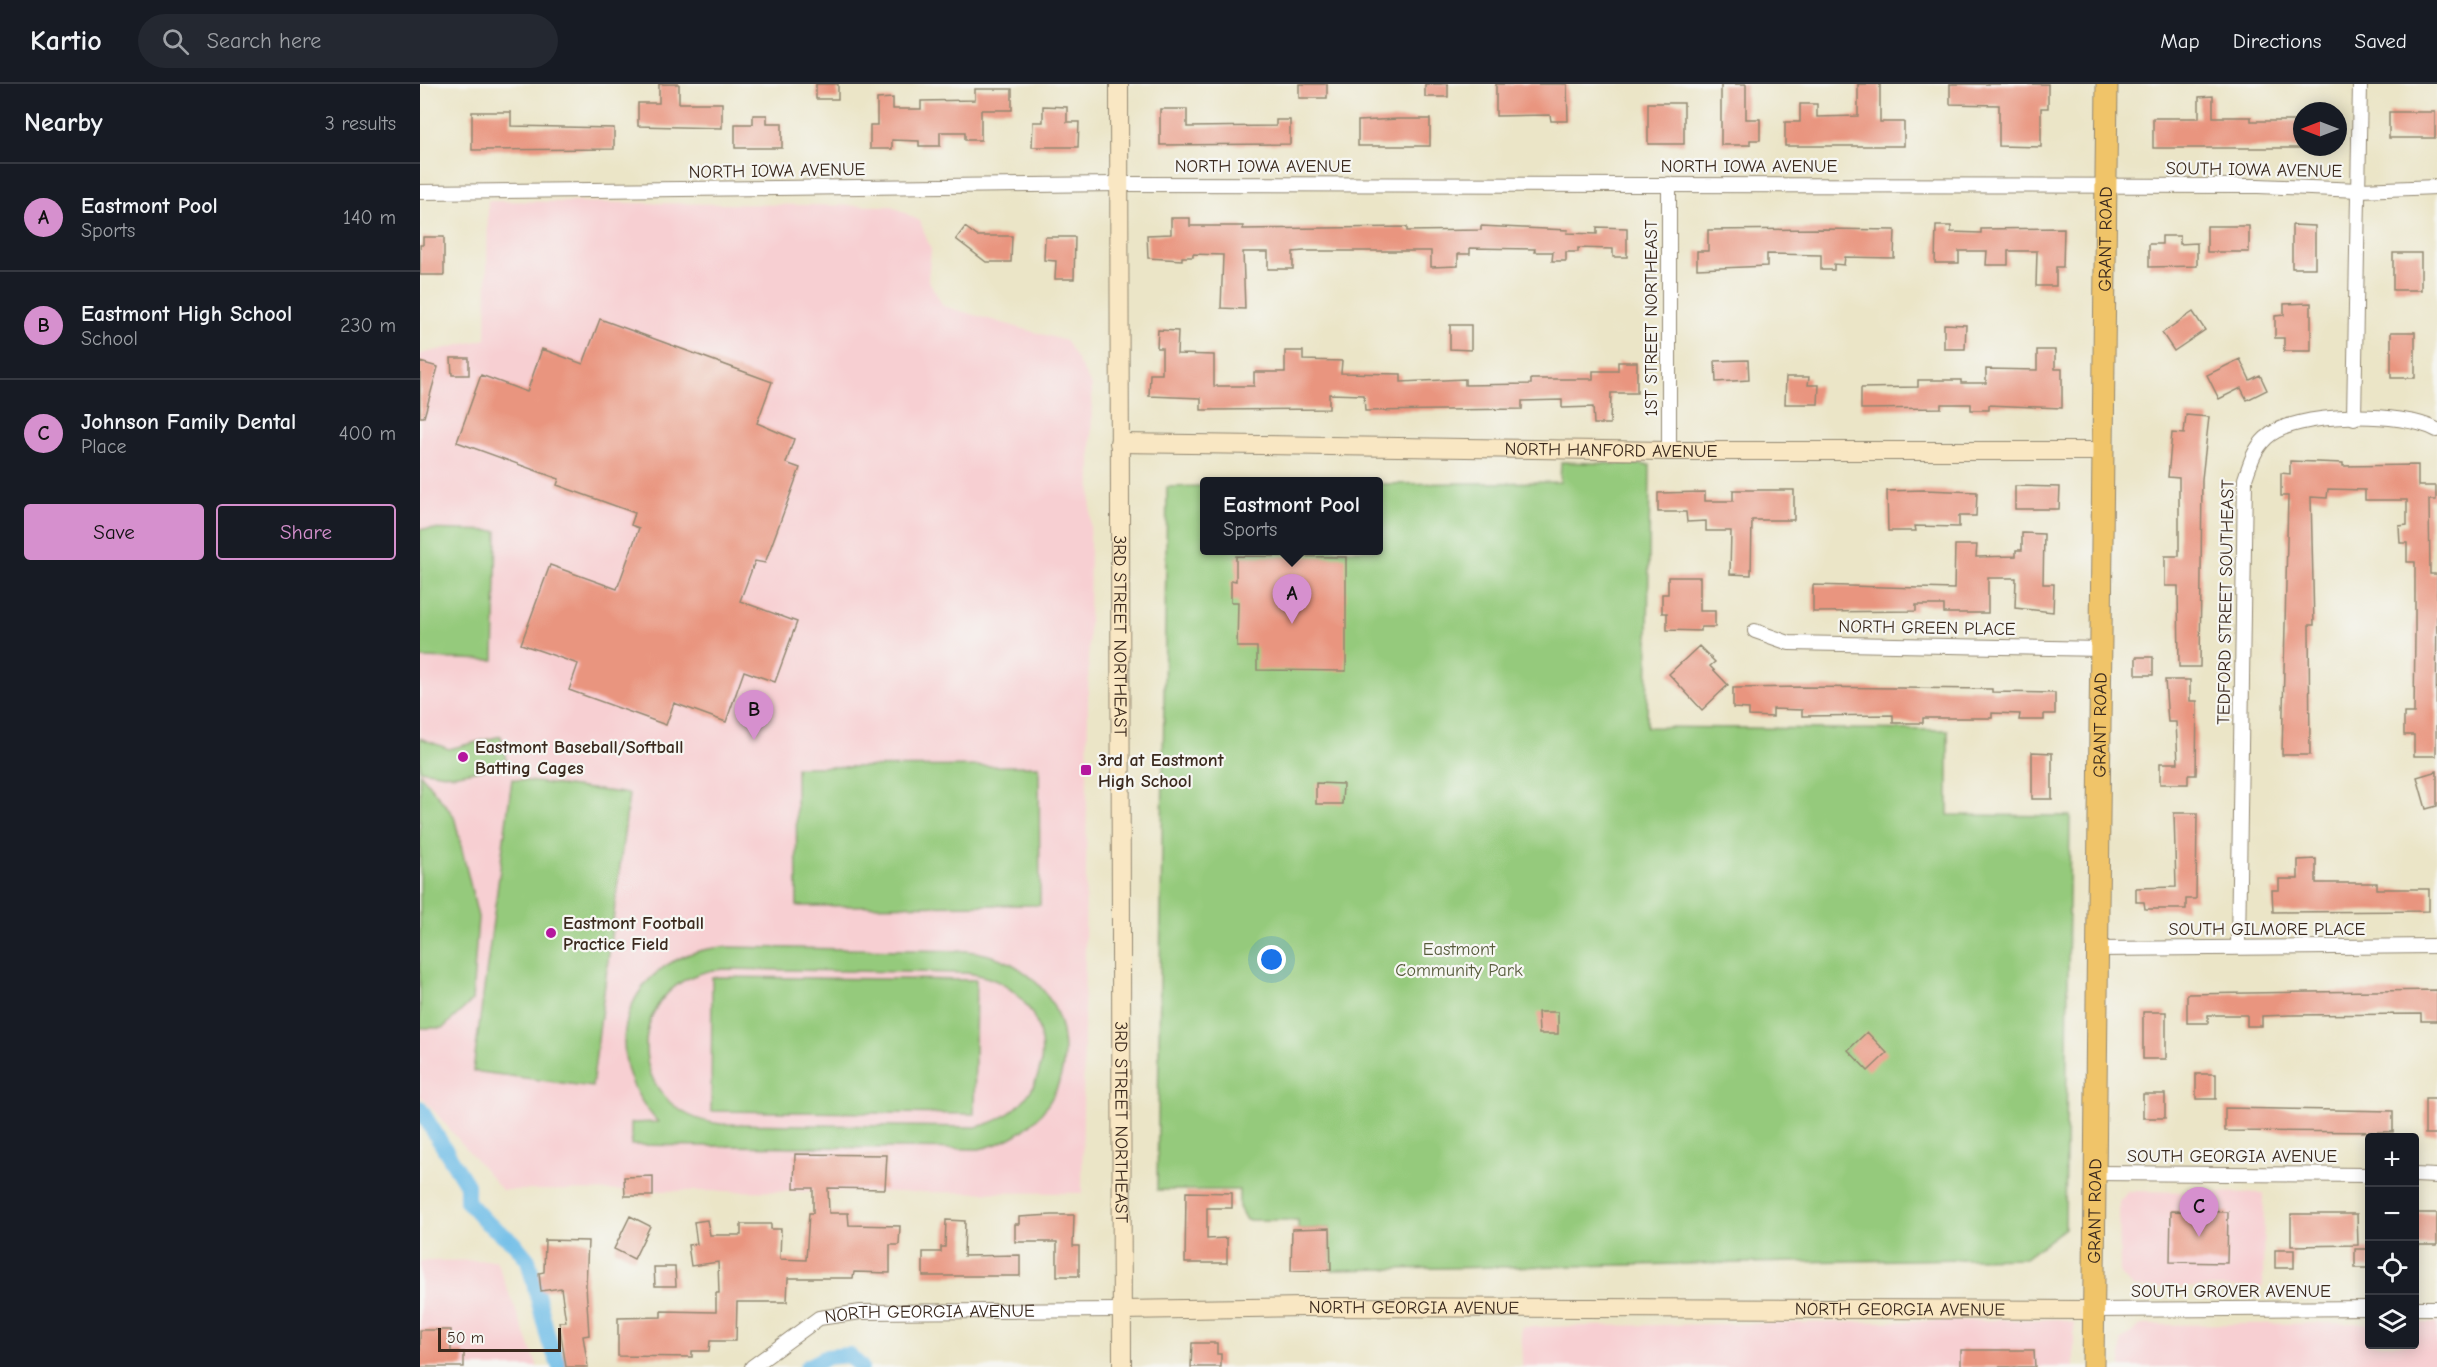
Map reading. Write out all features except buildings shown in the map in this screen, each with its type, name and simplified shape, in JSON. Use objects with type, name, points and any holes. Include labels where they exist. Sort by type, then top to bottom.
[{"type":"main road","name":"GRANT ROAD","points":[[2093,1367],[2107,84]]},
{"type":"street","name":"3RD STREET NORTHEAST","points":[[1119,84],[1122,1367]]},
{"type":"street","points":[[2354,418],[2360,190],[2360,84]]},
{"type":"street","name":"NORTH IOWA AVENUE","points":[[420,192],[1118,184],[2106,186]]},
{"type":"street","name":"1ST STREET NORTHEAST","points":[[1669,452],[1670,184]]},
{"type":"street","name":"SOUTH IOWA AVENUE","points":[[2106,186],[2360,190],[2437,187]]},
{"type":"street","name":"TEDFORD STREET SOUTHEAST","points":[[2238,946],[2245,479],[2252,456],[2266,438],[2286,425],[2312,420],[2354,418],[2406,421],[2437,429]]},
{"type":"street","name":"NORTH HANFORD AVENUE","points":[[1119,444],[1669,452],[2103,451]]},
{"type":"street","name":"NORTH GREEN PLACE","points":[[1755,631],[1789,643],[2101,649]]},
{"type":"street","name":"SOUTH GILMORE PLACE","points":[[2098,949],[2437,946]]},
{"type":"street","name":"SOUTH GEORGIA AVENUE","points":[[2095,1173],[2365,1175]]},
{"type":"street","points":[[2419,1175],[2437,1176]]},
{"type":"street","name":"NORTH GEORGIA AVENUE","points":[[752,1367],[819,1318],[834,1314],[861,1312],[1337,1307],[2094,1310]]},
{"type":"street","name":"SOUTH GROVER AVENUE","points":[[2094,1310],[2365,1308]]},
{"type":"street","points":[[2419,1308],[2437,1308]]},
{"type":"shaded area","points":[[488,201],[892,206],[920,221],[931,250],[928,279],[943,306],[1066,341],[1092,386],[1082,1193],[502,1190],[420,1095],[420,354],[486,339]]},
{"type":"shaded area","points":[[2128,1191],[2264,1193],[2263,1287],[2134,1288],[2120,1275],[2119,1202]]},
{"type":"shaded area","points":[[496,1260],[538,1367],[420,1367],[420,1261]]},
{"type":"shaded area","points":[[2061,1319],[2074,1323],[2074,1367],[1522,1367],[1521,1327]]},
{"type":"shaded area","points":[[2365,1323],[2365,1349],[2419,1349],[2419,1323],[2437,1323],[2437,1367],[2121,1367],[2121,1341],[2141,1325]]},
{"type":"green space","name":"Eastmont Community Park","points":[[1561,462],[1650,465],[1647,727],[1948,730],[1948,815],[2070,816],[2065,1228],[2025,1258],[1331,1270],[1330,1228],[1298,1229],[1298,1220],[1246,1220],[1239,1207],[1239,1190],[1157,1190],[1167,487],[1200,486],[1200,555],[1383,555],[1383,484],[1560,482]]},
{"type":"green space","points":[[420,529],[497,531],[494,660],[420,658]]},
{"type":"green space","name":"Eastmont Baseball/Softball Batting Cages","points":[[501,736],[507,765],[452,775],[420,770],[420,738],[449,749]]},
{"type":"green space","points":[[1039,766],[1040,905],[797,906],[796,767]]},
{"type":"green space","points":[[420,773],[454,816],[478,917],[472,1001],[443,1028],[420,1028]]},
{"type":"green space","name":"Eastmont Football Practice Field","points":[[512,779],[629,794],[592,1087],[473,1071]]},
{"type":"green space","points":[[724,947],[966,951],[1007,962],[1037,983],[1056,1012],[1064,1044],[1060,1078],[1045,1109],[1018,1133],[979,1149],[631,1145],[631,1123],[658,1122],[638,1095],[627,1066],[624,1038],[630,1011],[643,987],[663,967],[691,954]],"holes":[[[724,969],[966,973],[998,982],[1021,998],[1035,1021],[1042,1046],[1039,1072],[1027,1096],[1006,1115],[976,1127],[721,1124],[688,1114],[664,1096],[650,1072],[646,1045],[651,1018],[666,995],[690,977]]]},
{"type":"green space","points":[[712,977],[976,980],[974,1114],[711,1111]]},
{"type":"waterway","points":[[420,1109],[467,1185],[467,1201],[486,1222],[514,1243],[528,1260],[549,1341],[560,1367]]},
{"type":"waterway","points":[[807,1367],[827,1357],[849,1355],[861,1367]]},
{"type":"place","name":"Eastmont Pool","points":[[1292,624]]},
{"type":"place","name":"Eastmont High School","points":[[754,740]]},
{"type":"place","name":"Eastmont Baseball/Softball Batting Cages","points":[[463,757]]},
{"type":"place","name":"3rd at Eastmont High School","points":[[1086,770]]},
{"type":"place","name":"Eastmont Football Practice Field","points":[[551,933]]},
{"type":"place","name":"Johnson Family Dental","points":[[2199,1237]]}]
